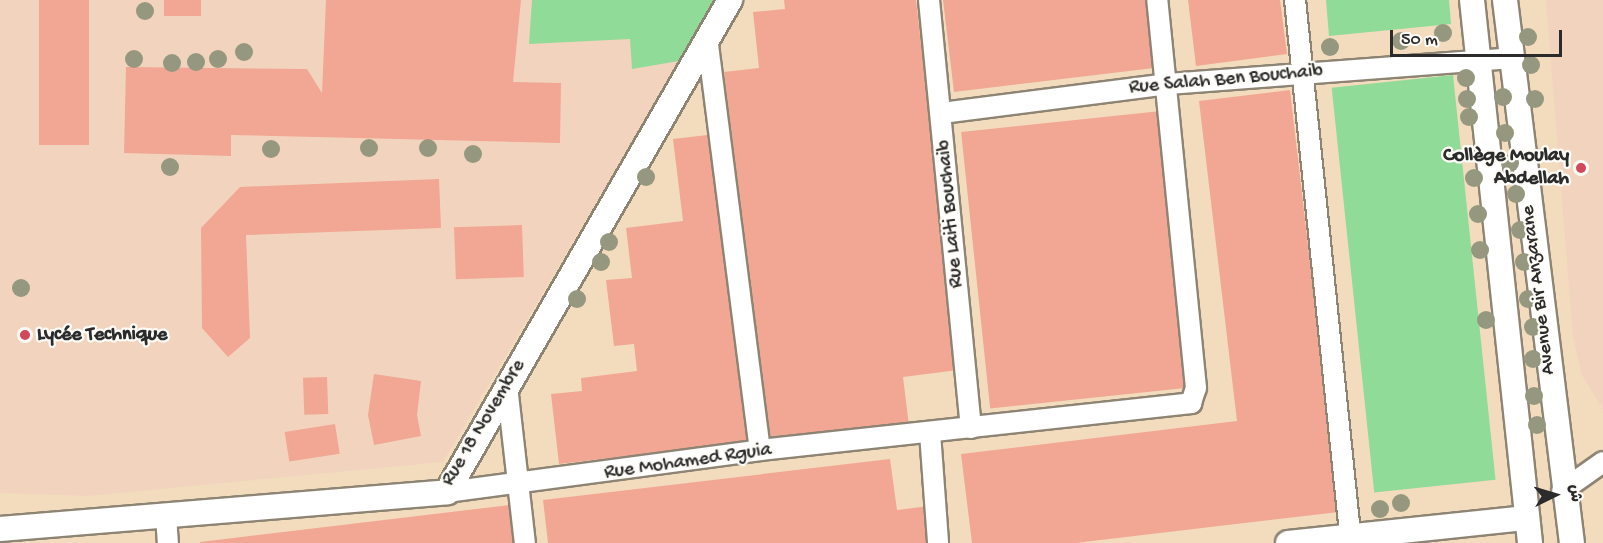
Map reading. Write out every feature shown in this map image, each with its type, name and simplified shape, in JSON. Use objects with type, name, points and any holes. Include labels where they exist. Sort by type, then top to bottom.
[{"type":"street","name":"Rue 18 Novembre","points":[[0,529],[447,492],[730,0]]},
{"type":"street","name":"Rue Laiti Bouchaib","points":[[929,0],[942,113],[971,428]]},
{"type":"street","points":[[1157,0],[1168,84]]},
{"type":"street","points":[[1295,0],[1351,539]]},
{"type":"street","name":"Avenue Bir Anzarane","points":[[1472,0],[1530,543]]},
{"type":"street","name":"Avenue Bir Anzarane","points":[[1505,0],[1562,491],[1572,543]]},
{"type":"street","points":[[707,37],[760,450]]},
{"type":"street","name":"Rue Salah Ben Bouchaib","points":[[942,113],[1168,84],[1512,58]]},
{"type":"street","name":"Rue Mohamed Rguia","points":[[447,492],[515,487],[760,450],[1185,405],[1196,398],[1168,84]]},
{"type":"street","points":[[507,386],[515,487],[525,543]]},
{"type":"street","points":[[930,433],[938,543]]},
{"type":"street","points":[[1288,543],[1351,539],[1527,518],[1603,463]]},
{"type":"street","points":[[166,516],[168,543]]},
{"type":"shaded area","points":[[0,0],[716,0],[443,462],[88,496],[0,493]]},
{"type":"shaded area","name":"Collège Moulay Abdellah","points":[[1546,0],[1603,0],[1603,410],[1582,375],[1573,337]]},
{"type":"green space","points":[[532,0],[716,0],[679,61],[632,69],[630,39],[529,44]]},
{"type":"green space","points":[[1326,0],[1449,0],[1451,24],[1329,36]]},
{"type":"green space","points":[[1453,75],[1496,480],[1374,493],[1332,88]]},
{"type":"building","points":[[39,0],[89,0],[89,145],[39,145]]},
{"type":"building","points":[[164,0],[201,0],[201,16],[164,16]]},
{"type":"building","points":[[326,0],[521,0],[513,82],[561,83],[560,143],[231,135],[231,156],[124,153],[126,67],[307,69],[322,93]]},
{"type":"building","points":[[784,0],[916,0],[958,370],[903,377],[909,426],[767,442],[724,72],[759,68],[753,12],[785,9]]},
{"type":"building","points":[[943,0],[1146,0],[1154,68],[954,92]]},
{"type":"building","points":[[1188,0],[1280,0],[1287,54],[1196,66]]},
{"type":"building","points":[[1290,90],[1339,512],[1075,543],[972,543],[961,454],[1237,421],[1199,101]]},
{"type":"building","points":[[1161,111],[1190,387],[990,408],[961,132]]},
{"type":"building","points":[[716,134],[753,441],[559,464],[551,394],[582,391],[581,378],[637,371],[634,344],[614,346],[606,280],[632,278],[626,228],[683,221],[673,139]]},
{"type":"building","points":[[439,179],[441,228],[246,235],[250,338],[228,357],[202,328],[201,228],[240,187]]},
{"type":"building","points":[[522,225],[524,277],[456,279],[454,227]]},
{"type":"building","points":[[374,374],[421,381],[417,415],[421,436],[374,445],[368,415]]},
{"type":"building","points":[[327,377],[328,414],[304,415],[303,378]]},
{"type":"building","points":[[335,424],[340,454],[289,462],[285,432]]},
{"type":"building","points":[[890,459],[897,510],[929,506],[933,543],[548,543],[543,500]]},
{"type":"building","points":[[518,504],[523,543],[200,543],[200,542]]},
{"type":"place","name":"Collège Moulay Abdellah","points":[[1581,168]]},
{"type":"place","name":"Lycée Technique","points":[[25,335]]}]
